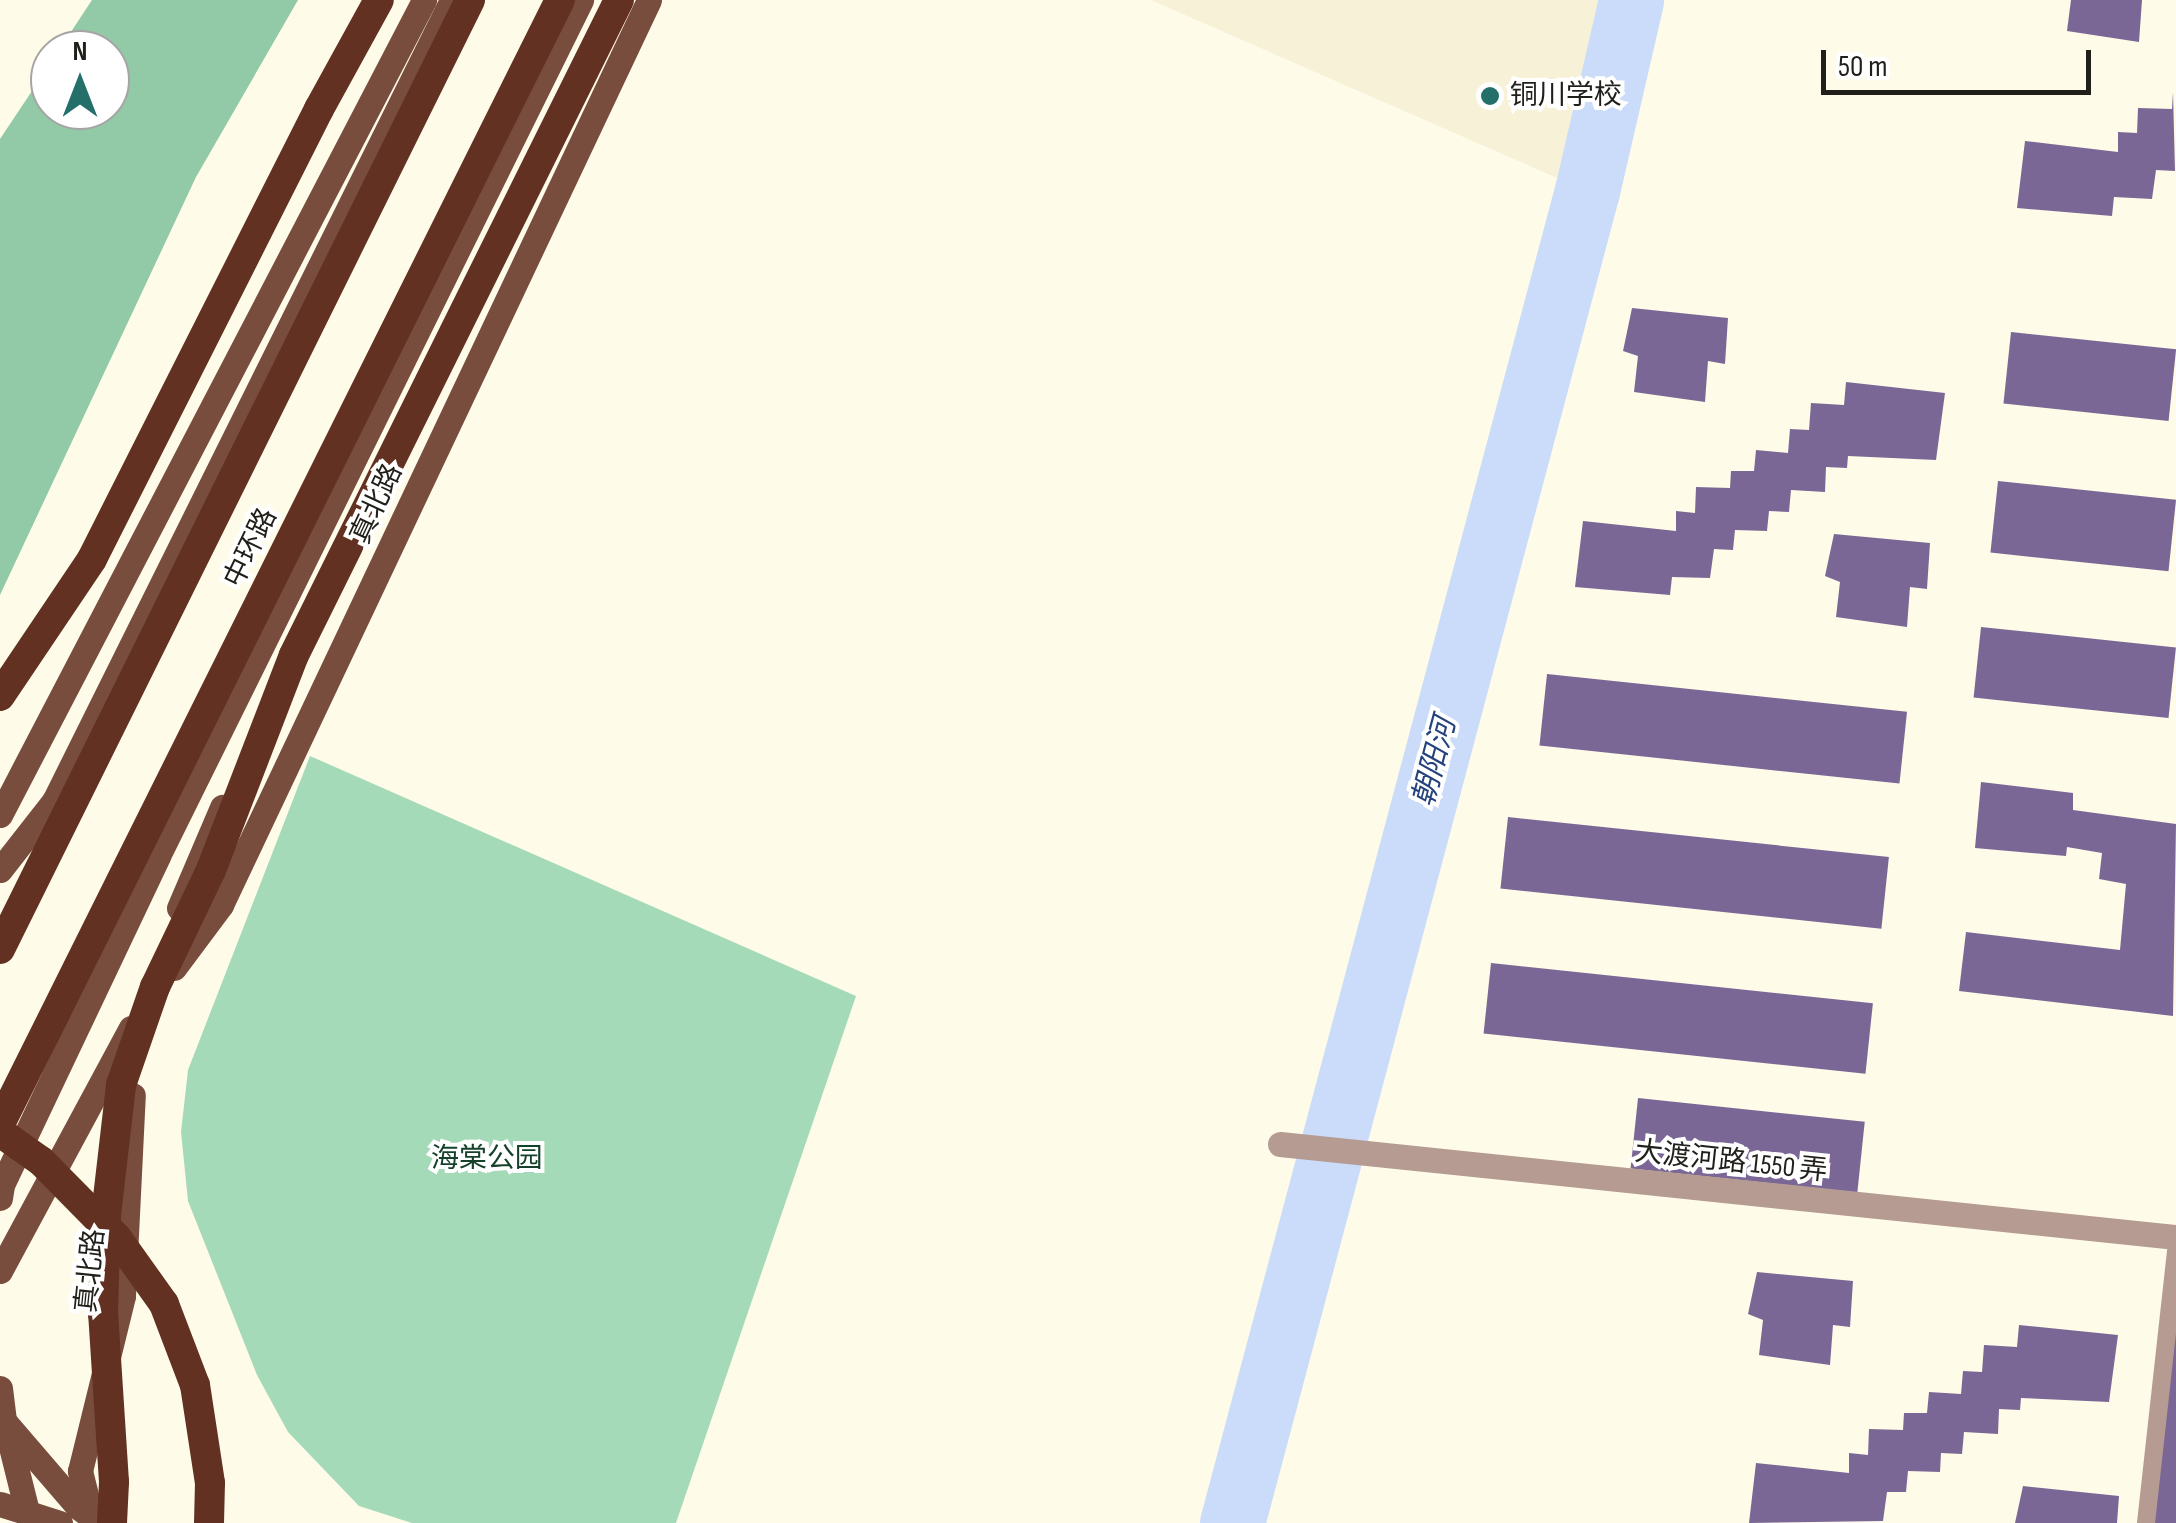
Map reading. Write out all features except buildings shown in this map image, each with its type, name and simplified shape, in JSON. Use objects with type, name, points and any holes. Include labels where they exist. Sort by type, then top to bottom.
[{"type":"highway","points":[[0,696],[92,559],[380,0]]},
{"type":"highway","name":"中环路","points":[[0,950],[470,0]]},
{"type":"highway","name":"中环路","points":[[0,1124],[560,0]]},
{"type":"highway","points":[[112,1523],[114,1482],[103,1314],[106,1215],[121,1086],[155,988],[211,870],[294,655],[619,0]]},
{"type":"highway","points":[[0,1132],[41,1161],[117,1238],[164,1304],[195,1385],[210,1483],[209,1523]]},
{"type":"main road","points":[[0,815],[424,0]]},
{"type":"main road","points":[[0,870],[54,801],[452,0]]},
{"type":"main road","points":[[0,1198],[2,1184],[158,856],[581,0]]},
{"type":"main road","name":"真北路","points":[[0,1271],[136,1019],[202,850],[610,0]]},
{"type":"main road","name":"真北路","points":[[96,1523],[80,1471],[123,1296],[136,1019],[221,905],[649,0]]},
{"type":"main road","points":[[0,1388],[2,1419],[30,1523]]},
{"type":"main road","points":[[2,1419],[96,1523]]},
{"type":"main road","points":[[0,1504],[60,1523]]},
{"type":"street","name":"大渡河路 1550 弄","points":[[1280,1144],[2176,1237]]},
{"type":"lane","points":[[2146,1523],[2176,1250]]},
{"type":"shaded area","name":"铜川学校","points":[[1151,0],[1634,0],[1587,191]]},
{"type":"green space","points":[[92,0],[298,0],[196,177],[0,595],[0,139],[30,94],[30,130],[130,130],[130,30],[72,30]]},
{"type":"green space","name":"海棠公园","points":[[310,756],[856,996],[676,1523],[412,1523],[359,1506],[288,1432],[257,1375],[188,1201],[181,1132],[188,1070]]},
{"type":"waterway","name":"朝阳河","points":[[1232,1523],[1587,191],[1631,0]]},
{"type":"place","name":"铜川学校","points":[[1490,96]]}]
